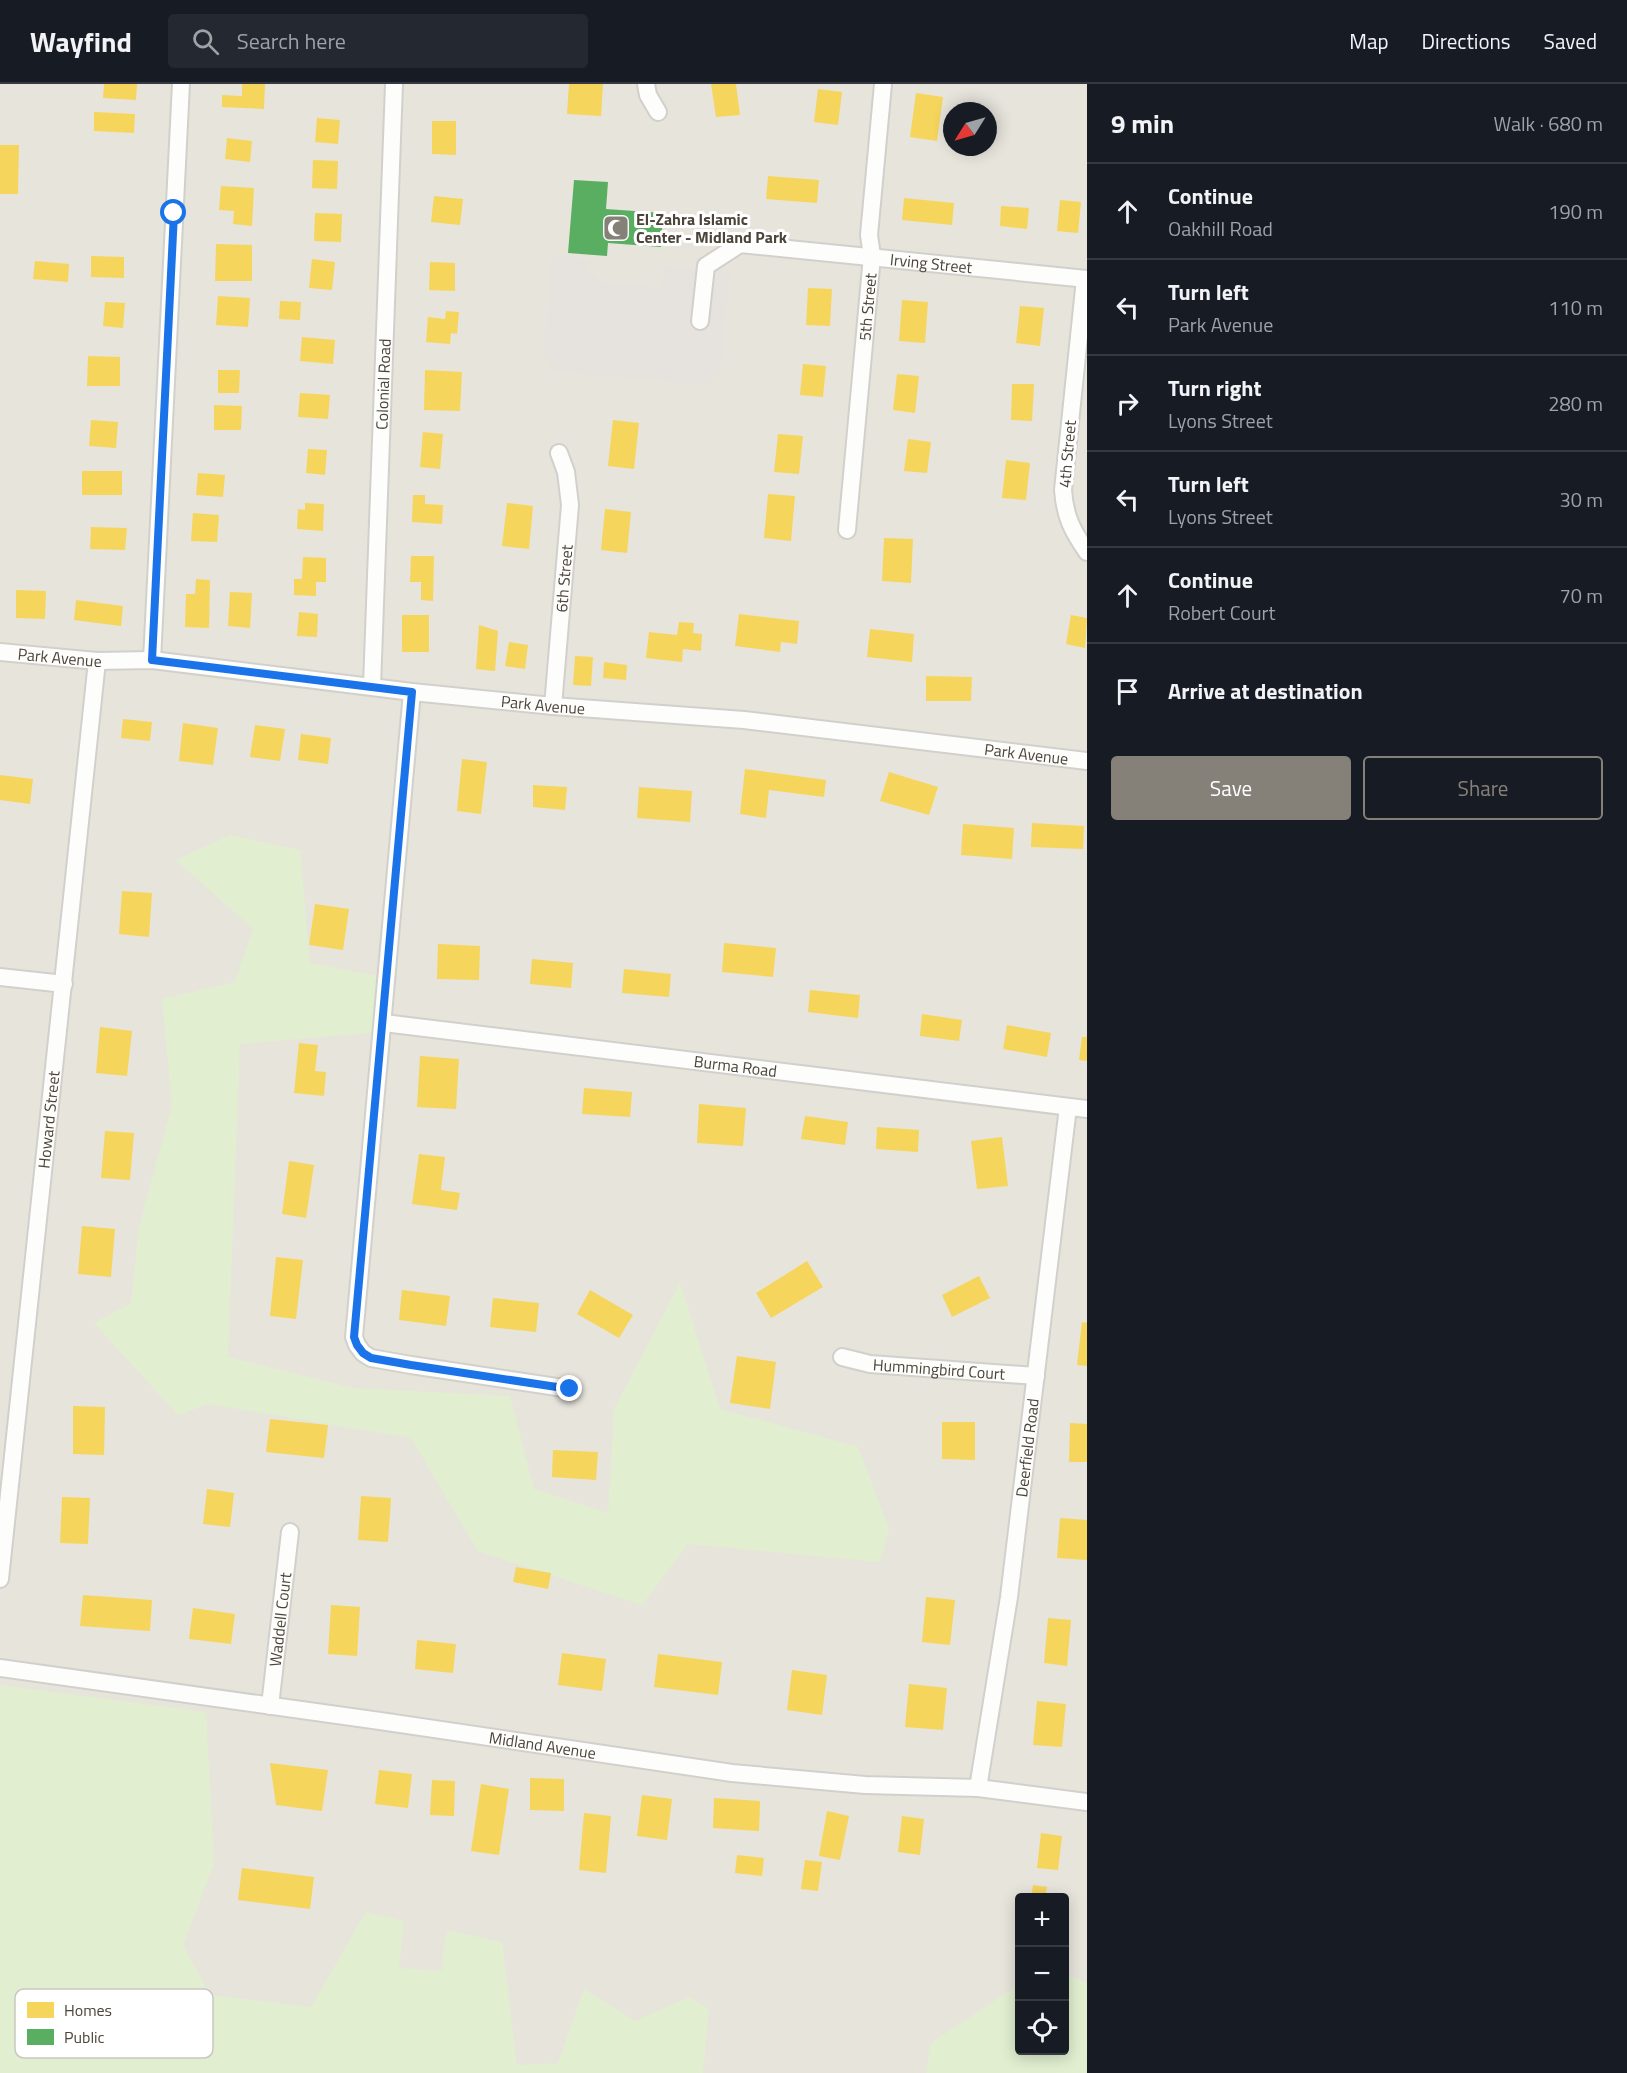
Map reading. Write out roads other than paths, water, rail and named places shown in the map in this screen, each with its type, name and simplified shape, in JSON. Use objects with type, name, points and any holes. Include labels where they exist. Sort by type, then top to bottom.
[{"type":"street","points":[[152,660],[181,84]]},
{"type":"street","name":"Colonial Road","points":[[372,686],[394,84]]},
{"type":"street","points":[[646,84],[648,95],[658,112]]},
{"type":"street","name":"5th Street","points":[[847,530],[872,256],[869,235],[883,84]]},
{"type":"street","name":"Irving Street","points":[[700,321],[706,266],[740,244],[1086,279]]},
{"type":"street","name":"4th Street","points":[[1086,279],[1063,490],[1064,510],[1072,531],[1087,552]]},
{"type":"street","name":"6th Street","points":[[553,706],[570,505],[566,472],[559,453]]},
{"type":"street","name":"Park Avenue","points":[[0,652],[97,661],[152,660],[412,692],[553,706],[744,720],[1087,761]]},
{"type":"street","name":"Howard Street","points":[[0,1579],[97,661]]},
{"type":"street","points":[[412,692],[354,1337],[363,1353],[371,1358],[570,1389]]},
{"type":"street","points":[[0,977],[64,984]]},
{"type":"street","name":"Burma Road","points":[[384,1023],[1087,1109]]},
{"type":"street","name":"Deerfield Road","points":[[978,1788],[1009,1597],[1068,1107]]},
{"type":"street","name":"Hummingbird Court","points":[[842,1358],[870,1364],[1036,1376]]},
{"type":"street","name":"Waddell Court","points":[[270,1706],[290,1532]]},
{"type":"street","name":"Midland Avenue","points":[[0,1668],[732,1773],[865,1785],[978,1788],[1087,1802]]},
{"type":"place","name":"El-Zahra Islamic Center - Midland Park","points":[[616,228]]}]
